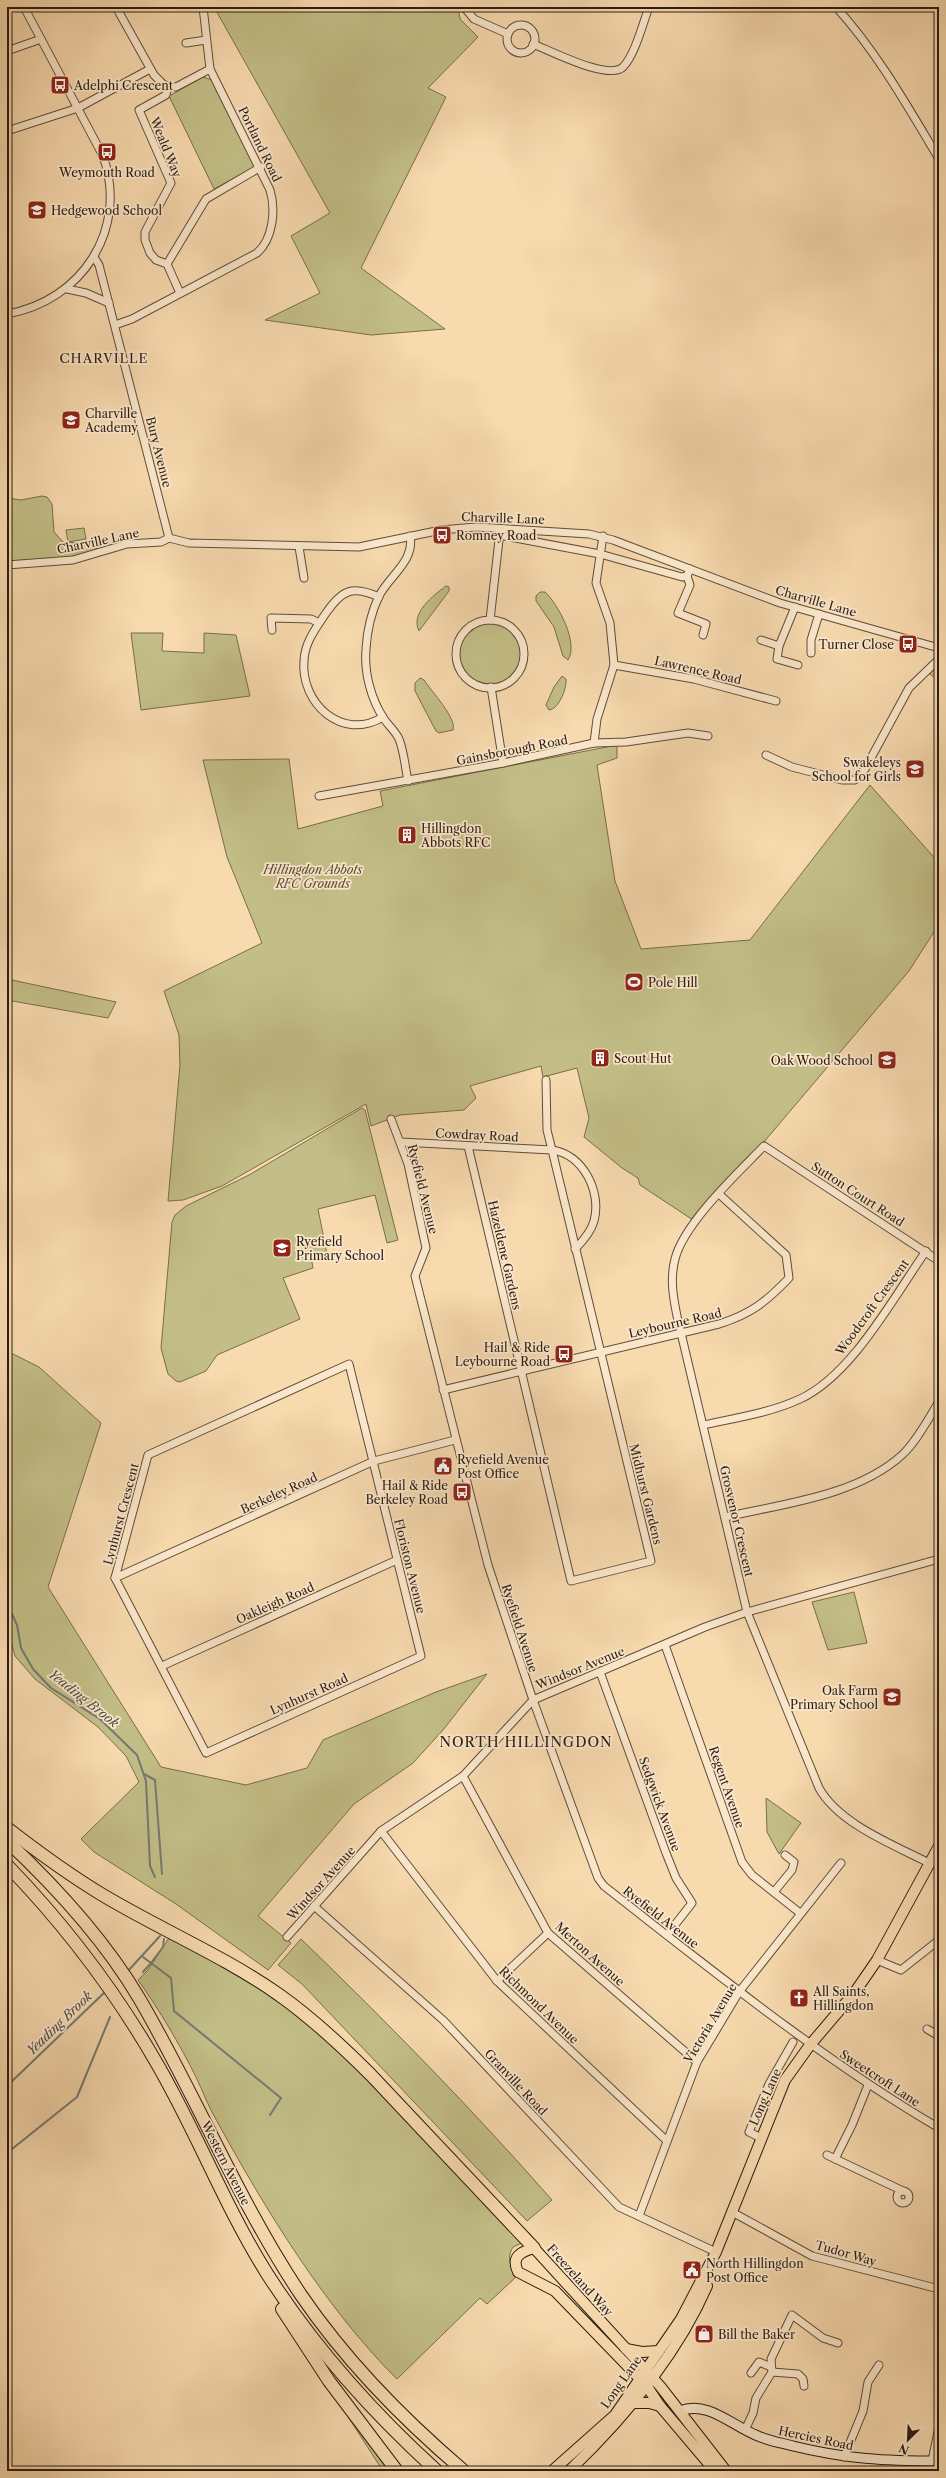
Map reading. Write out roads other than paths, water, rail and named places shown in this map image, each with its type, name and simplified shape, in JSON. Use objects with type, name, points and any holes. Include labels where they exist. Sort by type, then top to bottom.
[{"type":"highway","points":[[7,1828],[84,1883],[230,1963],[278,1994],[314,2022],[372,2075],[534,2248]]},
{"type":"highway","name":"Western Avenue","points":[[7,1841],[78,1914],[138,1996],[187,2086],[258,2225],[302,2295],[341,2347],[389,2401],[464,2471]]},
{"type":"highway","name":"Western Avenue","points":[[7,1865],[81,1947],[124,2009],[157,2063],[244,2235],[287,2304],[324,2352],[366,2402],[437,2471]]},
{"type":"highway","points":[[244,2235],[258,2269],[300,2338],[397,2471]]},
{"type":"main road","name":"Long Lane","points":[[569,2471],[619,2420],[633,2403],[659,2351],[692,2301],[716,2252],[785,2080],[810,2045],[855,1992],[877,1960],[939,1846]]},
{"type":"main road","name":"Freezeland Way","points":[[534,2248],[626,2349],[645,2378],[555,2291],[518,2272],[514,2262],[516,2257],[524,2251],[534,2248]]},
{"type":"main road","name":"Long Lane","points":[[552,2471],[615,2415],[690,2322],[709,2281],[716,2252]]},
{"type":"main road","points":[[626,2349],[642,2352],[659,2351]]},
{"type":"main road","points":[[645,2378],[660,2406],[715,2471]]},
{"type":"main road","points":[[645,2378],[680,2411],[726,2471]]},
{"type":"main road","points":[[633,2403],[649,2403],[660,2406]]},
{"type":"street","points":[[7,314],[36,306],[67,289],[94,257],[107,225],[111,201],[110,184],[103,156],[24,7]]},
{"type":"street","points":[[116,7],[158,81],[168,87],[178,86],[210,69]]},
{"type":"street","name":"Portland Road","points":[[115,325],[257,253],[264,245],[270,228],[272,200],[261,167],[210,69],[203,7]]},
{"type":"street","points":[[464,7],[474,20],[508,34]]},
{"type":"street","points":[[533,44],[602,71],[615,72],[626,63],[649,7]]},
{"type":"street","points":[[836,7],[850,22],[902,96],[939,159]]},
{"type":"street","points":[[934,7],[939,11]]},
{"type":"street","points":[[515,26],[526,26],[534,35],[533,44],[526,52],[515,51],[508,44],[508,34],[515,26]]},
{"type":"street","points":[[7,51],[41,39]]},
{"type":"street","points":[[186,43],[206,40]]},
{"type":"street","points":[[7,131],[78,108],[150,69]]},
{"type":"street","name":"Weald Way","points":[[167,264],[152,256],[146,244],[145,235],[171,183],[139,110],[166,95],[168,87]]},
{"type":"street","points":[[180,293],[167,264],[206,199],[261,167]]},
{"type":"street","name":"Bury Avenue","points":[[94,257],[99,265],[169,538]]},
{"type":"street","points":[[67,289],[109,303]]},
{"type":"street","points":[[490,620],[500,527]]},
{"type":"street","name":"Charville Lane","points":[[7,565],[73,560],[127,544],[161,542],[169,538],[189,543],[299,547],[358,547],[451,528],[500,527],[603,536],[689,573],[795,608],[939,648]]},
{"type":"street","points":[[499,535],[600,554],[682,577],[689,573],[690,584],[678,613],[706,624],[703,634]]},
{"type":"street","points":[[408,781],[400,740],[383,717],[371,691],[366,656],[369,625],[379,597],[391,577],[410,555],[412,547],[410,536]]},
{"type":"street","points":[[594,743],[597,719],[614,665],[610,623],[596,583],[603,536]]},
{"type":"street","points":[[299,547],[304,578]]},
{"type":"street","points":[[379,597],[363,591],[346,592],[336,599],[308,642],[304,660],[306,680],[314,698],[334,719],[347,725],[367,724],[383,717]]},
{"type":"street","points":[[795,608],[779,646],[777,658],[798,665]]},
{"type":"street","points":[[811,654],[811,640],[819,614]]},
{"type":"street","points":[[272,630],[271,618],[311,619],[319,623]]},
{"type":"street","points":[[490,620],[503,623],[514,630],[521,642],[524,655],[521,668],[513,678],[501,685],[491,687],[478,685],[467,678],[460,668],[457,655],[459,642],[466,630],[477,623],[490,620]]},
{"type":"street","points":[[761,640],[779,646]]},
{"type":"street","points":[[766,755],[792,767],[848,781],[855,780],[865,769],[910,688],[939,659]]},
{"type":"street","name":"Lawrence Road","points":[[614,665],[694,679],[776,701]]},
{"type":"street","points":[[491,687],[503,763]]},
{"type":"street","name":"Gainsborough Road","points":[[319,796],[503,763],[594,743],[626,742],[688,733],[708,736]]},
{"type":"street","points":[[546,1080],[548,1130],[600,1351]]},
{"type":"street","name":"Ryefield Avenue","points":[[390,1119],[401,1142],[408,1164],[426,1248],[415,1276],[455,1440],[488,1565],[533,1700],[598,1878],[604,1886],[739,1992],[810,2045]]},
{"type":"street","name":"Cowdray Road","points":[[401,1142],[552,1150],[560,1151],[578,1162],[585,1172],[593,1191],[594,1221],[584,1240],[575,1249]]},
{"type":"street","name":"Hazeldene Gardens","points":[[468,1146],[521,1370]]},
{"type":"street","name":"Grosvenor Crescent","points":[[764,1146],[719,1194],[690,1229],[675,1258],[673,1296],[681,1333],[747,1612],[819,1788],[829,1803],[848,1819],[930,1863]]},
{"type":"street","name":"Sutton Court Road","points":[[764,1146],[926,1251],[939,1261]]},
{"type":"street","name":"Leybourne Road","points":[[443,1390],[743,1317],[766,1300],[789,1278],[786,1255],[719,1194]]},
{"type":"street","name":"Woodcroft Crescent","points":[[703,1425],[778,1407],[801,1399],[826,1382],[845,1364],[867,1336],[926,1251]]},
{"type":"street","name":"Midhurst Gardens","points":[[521,1370],[571,1581],[651,1561],[600,1351]]},
{"type":"street","name":"Floriston Avenue","points":[[349,1364],[421,1656]]},
{"type":"street","name":"Lynhurst Crescent","points":[[206,1753],[115,1578],[148,1455],[349,1364]]},
{"type":"street","points":[[724,1517],[854,1485],[882,1471],[903,1454],[939,1402]]},
{"type":"street","name":"Berkeley Road","points":[[115,1578],[374,1461],[455,1440]]},
{"type":"street","name":"Windsor Avenue","points":[[287,1937],[381,1832],[463,1776],[533,1700],[747,1612],[939,1559]]},
{"type":"street","name":"Oakleigh Road","points":[[162,1666],[397,1560]]},
{"type":"street","name":"Regent Avenue","points":[[665,1645],[742,1862],[752,1875],[800,1913]]},
{"type":"street","name":"Lynhurst Road","points":[[206,1753],[421,1656]]},
{"type":"street","name":"Sedgwick Avenue","points":[[600,1672],[666,1853],[676,1878],[692,1903],[667,1935]]},
{"type":"street","name":"Merton Avenue","points":[[463,1776],[548,1933],[697,2062]]},
{"type":"street","name":"Richmond Avenue","points":[[381,1832],[497,1981],[668,2141]]},
{"type":"street","points":[[774,1892],[792,1870],[794,1862],[785,1855]]},
{"type":"street","name":"Victoria Avenue","points":[[639,2216],[697,2062],[739,1992],[841,1863]]},
{"type":"street","name":"Granville Road","points":[[314,1906],[443,2020],[619,2207],[716,2252]]},
{"type":"street","points":[[497,1981],[548,1933]]},
{"type":"street","points":[[877,1960],[901,1970],[939,1940]]},
{"type":"street","points":[[927,2029],[939,2036]]},
{"type":"street","points":[[761,2138],[749,2132],[769,2084],[793,2042]]},
{"type":"street","name":"Sweetcroft Lane","points":[[810,2045],[868,2085],[939,2128]]},
{"type":"street","points":[[835,2159],[852,2125],[868,2085]]},
{"type":"street","points":[[827,2155],[903,2191]]},
{"type":"street","name":"Tudor Way","points":[[732,2212],[812,2256],[939,2289]]},
{"type":"street","points":[[745,2430],[753,2413],[756,2398],[771,2370],[771,2359],[792,2315],[823,2338],[838,2343]]},
{"type":"street","points":[[751,2374],[759,2362],[771,2370],[798,2374],[803,2379],[804,2386]]},
{"type":"street","points":[[844,2457],[863,2411],[868,2382],[878,2365]]},
{"type":"street","name":"Hercies Road","points":[[680,2411],[691,2407],[707,2409],[745,2430],[767,2439],[844,2457],[876,2460],[936,2461]]},
{"type":"street","points":[[689,2422],[696,2412],[696,2408]]},
{"type":"street","points":[[936,2461],[939,2427]]},
{"type":"waterway","name":"Yeading Brook","points":[[7,1603],[17,1625],[21,1648],[33,1669],[51,1688],[100,1719],[137,1755],[146,1781],[150,1866],[155,1877]]},
{"type":"waterway","points":[[144,1774],[155,1780],[162,1874]]},
{"type":"waterway","name":"Yeading Brook","points":[[127,1972],[160,1936]]},
{"type":"waterway","points":[[164,1939],[163,1947],[151,1963],[171,1978],[174,2011],[281,2098],[270,2115]]},
{"type":"waterway","points":[[143,1957],[151,1963],[143,1972]]},
{"type":"waterway","name":"Yeading Brook","points":[[7,2086],[106,1991]]},
{"type":"waterway","points":[[7,2153],[77,2097],[110,2017]]},
{"type":"place","name":"Adelphi Crescent","points":[[60,85]]},
{"type":"place","name":"Weymouth Road","points":[[107,152]]},
{"type":"place","name":"Hedgewood School","points":[[37,210]]},
{"type":"place","name":"Charville Academy","points":[[71,420]]},
{"type":"place","name":"Romney Road","points":[[442,535]]},
{"type":"place","name":"Turner Close","points":[[908,644]]},
{"type":"place","name":"Swakeleys School for Girls","points":[[915,769]]},
{"type":"place","name":"Hillingdon Abbots RFC","points":[[407,835]]},
{"type":"place","name":"Pole Hill","points":[[634,982]]},
{"type":"place","name":"Scout Hut","points":[[600,1058]]},
{"type":"place","name":"Oak Wood School","points":[[887,1060]]},
{"type":"place","name":"Ryefield Primary School","points":[[282,1248]]},
{"type":"place","name":"Hail & Ride Leybourne Road","points":[[564,1354]]},
{"type":"place","name":"Ryefield Avenue Post Office","points":[[443,1466]]},
{"type":"place","name":"Hail & Ride Berkeley Road","points":[[462,1492]]},
{"type":"place","name":"Oak Farm Primary School","points":[[892,1697]]},
{"type":"place","name":"All Saints, Hillingdon","points":[[799,1998]]},
{"type":"place","name":"North Hillingdon Post Office","points":[[692,2270]]},
{"type":"place","name":"Bill the Baker","points":[[704,2334]]},
{"type":"district","name":"CHARVILLE","points":[[104,358]]},
{"type":"district","name":"NORTH HILLINGDON","points":[[526,1742]]},
{"type":"park label","name":"Hillingdon Abbots RFC Grounds","points":[[313,876]]}]
